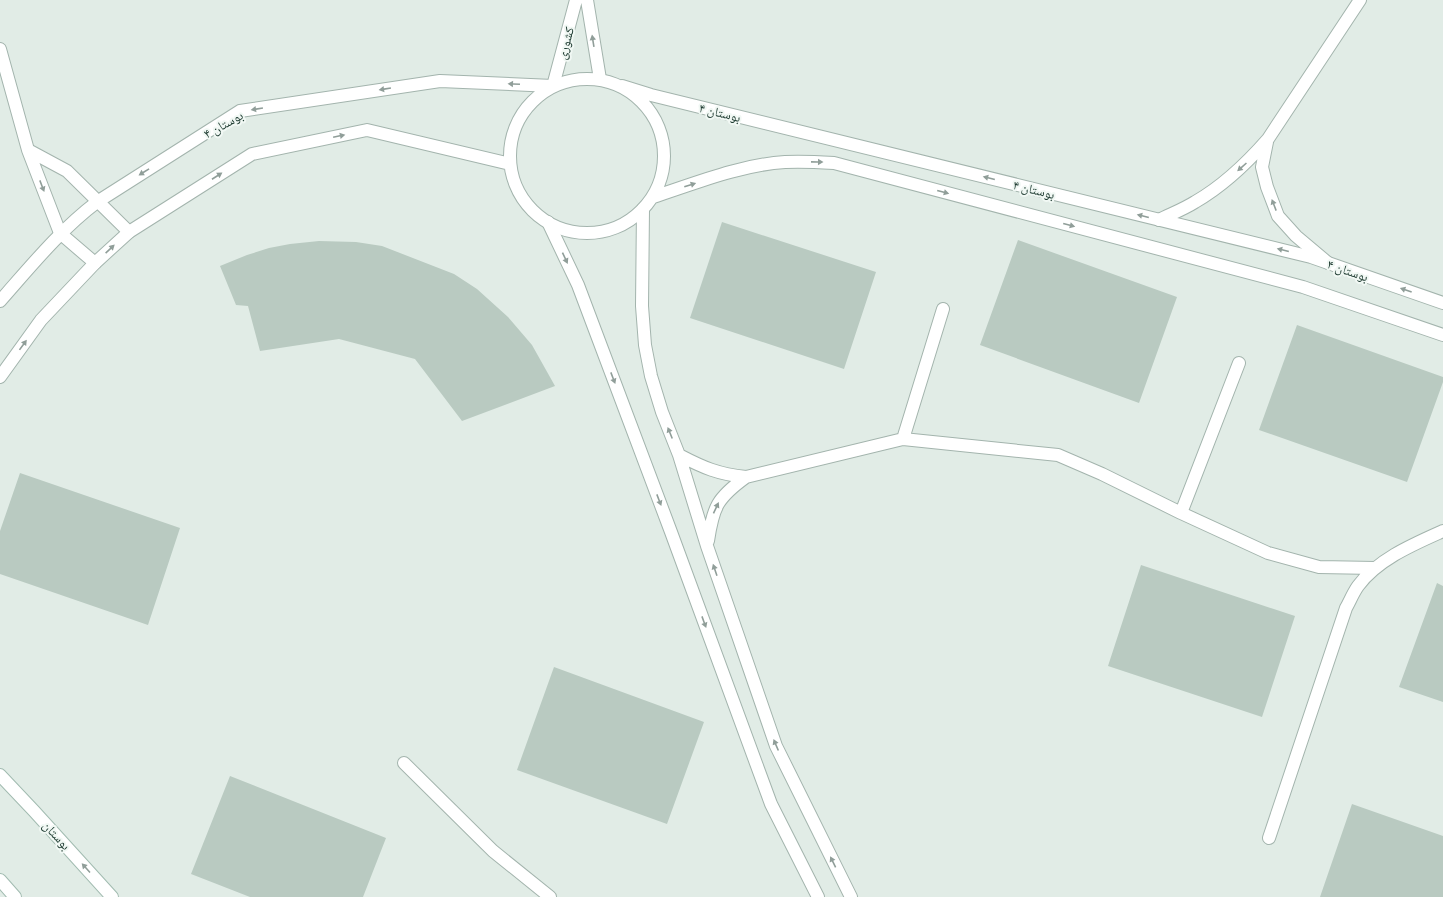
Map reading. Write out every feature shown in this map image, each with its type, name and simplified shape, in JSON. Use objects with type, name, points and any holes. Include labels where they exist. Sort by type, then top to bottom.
[{"type":"street","name":"کشوری","points":[[553,86],[576,0]]},
{"type":"street","name":"کشوری","points":[[587,0],[600,79]]},
{"type":"street","points":[[1159,220],[1195,202],[1253,157],[1268,139],[1360,0]]},
{"type":"street","points":[[0,49],[28,150],[60,233],[95,263]]},
{"type":"street","name":"بوستان ۴","points":[[0,301],[60,233],[97,202],[240,111],[440,81],[553,86],[576,79],[600,79],[651,95],[1312,257],[1443,303]]},
{"type":"street","points":[[553,86],[534,100],[519,118],[511,141],[510,164],[517,187],[530,207],[548,222],[567,230],[588,233],[608,230],[627,222],[644,209],[653,197],[662,178],[665,156],[662,135],[654,115],[640,99],[622,86]]},
{"type":"street","points":[[0,377],[41,320],[95,263],[129,232],[252,154],[367,130],[510,164]]},
{"type":"street","points":[[1268,139],[1262,167],[1267,187],[1278,216],[1296,236],[1328,263]]},
{"type":"street","points":[[28,150],[67,171],[129,232]]},
{"type":"street","name":"بوستان ۴","points":[[653,197],[748,168],[785,162],[834,162],[1303,287],[1443,335]]},
{"type":"street","points":[[644,209],[642,306],[645,345],[651,376],[662,412],[679,455],[707,546],[776,746],[850,897]]},
{"type":"street","points":[[548,222],[578,285],[771,804],[818,897]]},
{"type":"street","points":[[903,439],[943,309]]},
{"type":"street","points":[[1181,513],[1239,363]]},
{"type":"street","points":[[679,455],[712,471],[727,475],[746,477],[903,439],[1058,455],[1102,474],[1181,513],[1268,552],[1319,567],[1376,568]]},
{"type":"street","points":[[707,546],[711,519],[718,503],[729,489],[746,477]]},
{"type":"street","points":[[1269,838],[1346,608],[1358,586],[1376,568],[1404,550],[1443,531]]},
{"type":"street","points":[[404,763],[493,851],[550,897]]},
{"type":"street","name":"بوستان","points":[[0,775],[112,897]]},
{"type":"street","points":[[0,880],[16,897]]},
{"type":"building","points":[[722,222],[876,272],[844,369],[690,318]]},
{"type":"building","points":[[1018,240],[1177,297],[1139,403],[980,345]]},
{"type":"building","points":[[319,241],[356,242],[382,246],[454,274],[477,289],[508,317],[532,345],[555,386],[462,421],[415,359],[339,339],[260,351],[248,306],[236,305],[220,266],[269,248]]},
{"type":"building","points":[[1297,325],[1443,377],[1443,382],[1407,482],[1259,430]]},
{"type":"building","points":[[20,473],[180,528],[148,625],[0,574],[0,531]]},
{"type":"building","points":[[1141,565],[1295,616],[1262,717],[1108,666]]},
{"type":"building","points":[[1437,583],[1443,586],[1443,702],[1399,687]]},
{"type":"building","points":[[554,667],[704,722],[667,824],[517,770]]},
{"type":"building","points":[[230,776],[386,838],[363,897],[250,897],[191,874]]},
{"type":"building","points":[[1352,804],[1443,836],[1443,897],[1320,897]]}]
